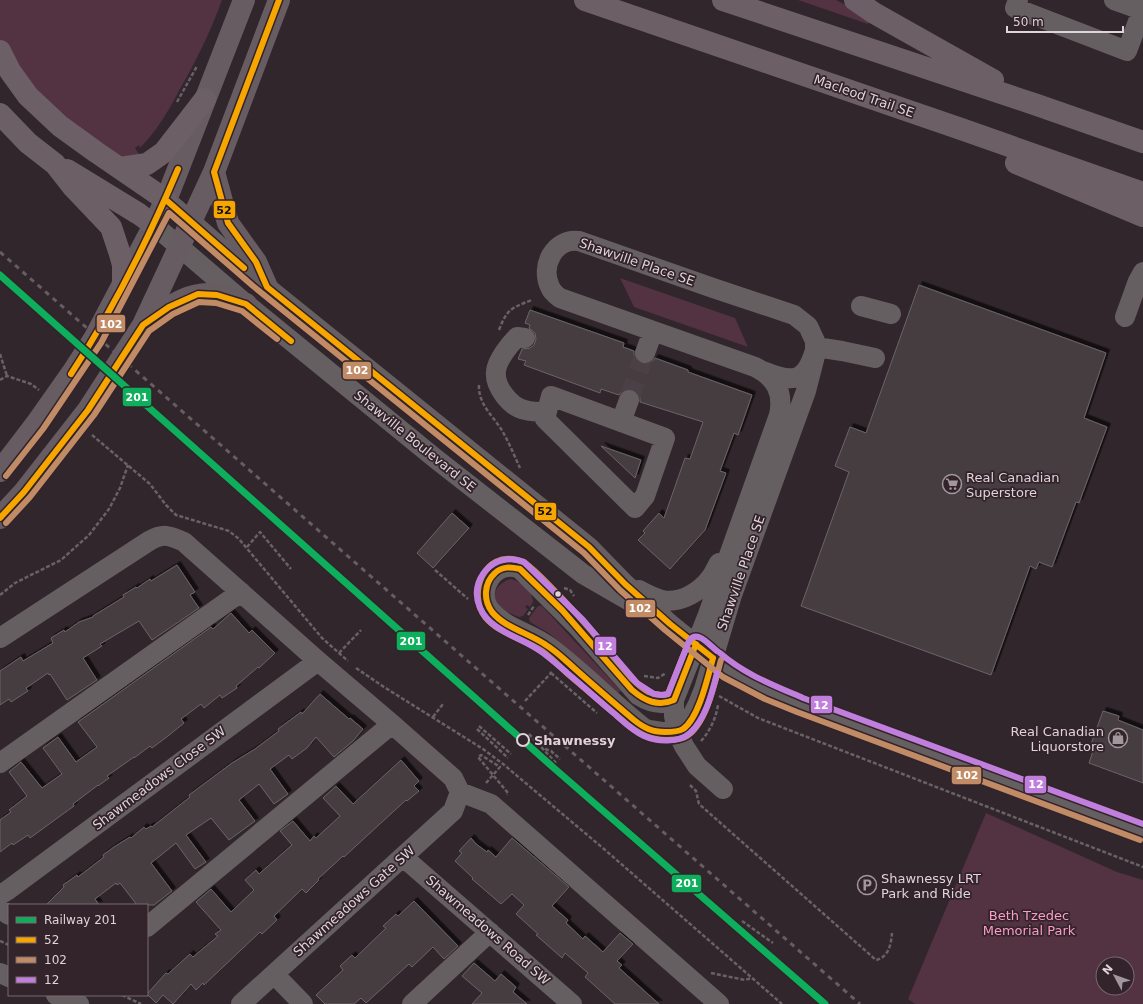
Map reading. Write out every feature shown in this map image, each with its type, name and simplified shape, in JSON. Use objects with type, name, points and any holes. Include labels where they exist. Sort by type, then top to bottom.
[{"type":"highway","name":"Macleod Trail SE","points":[[585,0],[1143,193]]},
{"type":"highway","points":[[723,0],[1143,142]]},
{"type":"highway","points":[[855,0],[874,13],[1037,105]]},
{"type":"highway","points":[[0,51],[10,71],[28,96],[60,126],[166,200]]},
{"type":"highway","points":[[120,168],[147,164],[164,152],[205,99]]},
{"type":"highway","points":[[0,114],[28,143],[55,164],[69,171],[154,225]]},
{"type":"highway","points":[[964,130],[997,155],[1143,216]]},
{"type":"highway","points":[[55,164],[73,187],[111,227],[123,265],[118,294]]},
{"type":"main road","points":[[0,471],[36,424],[94,339],[154,225],[166,200],[244,0]]},
{"type":"main road","points":[[0,518],[24,492],[88,410],[143,325],[214,172],[280,0]]},
{"type":"main road","points":[[214,172],[228,223],[256,262],[267,287]]},
{"type":"main road","points":[[143,325],[169,307],[189,296],[198,294],[217,295],[246,304]]},
{"type":"street","points":[[1018,0],[1015,8],[1127,51],[1143,9],[1114,0]]},
{"type":"street","name":"Shawville Boulevard SE","points":[[166,200],[267,287],[589,547],[625,584],[670,624],[728,671],[800,705],[1143,833]]},
{"type":"street","name":"Shawville Boulevard SE","points":[[154,225],[246,304],[436,459],[582,574],[670,624]]},
{"type":"street","name":"Shawville Place SE","points":[[674,700],[745,511],[779,415],[781,406],[779,391],[773,380],[755,367],[560,298],[551,288],[547,273],[549,258],[554,250],[564,242],[573,240],[579,241],[794,315],[803,320],[811,331],[815,341],[816,347],[806,391],[732,595],[704,689],[685,728],[677,732]]},
{"type":"street","points":[[1125,317],[1138,281],[1143,272]]},
{"type":"street","points":[[861,306],[890,314]]},
{"type":"street","points":[[645,353],[653,331]]},
{"type":"street","points":[[525,338],[517,337],[502,356],[496,370],[498,385],[508,400],[524,410],[547,412]]},
{"type":"street","points":[[755,367],[783,378],[799,377],[810,364],[816,347],[875,358]]},
{"type":"street","points":[[551,396],[621,422],[665,438],[645,496],[635,508],[545,420],[551,396]]},
{"type":"street","points":[[621,422],[629,400]]},
{"type":"street","points":[[625,584],[662,600],[674,601],[690,595],[712,576],[745,511]]},
{"type":"street","points":[[0,638],[158,536],[169,536],[184,542],[453,778],[460,792],[491,804],[720,1004]]},
{"type":"street","points":[[677,732],[658,732],[644,728],[559,654],[536,638],[509,625],[494,614],[488,606],[485,598],[485,588],[490,578],[497,570],[512,566],[520,569],[577,626],[631,689],[638,695],[656,703],[668,703],[674,700],[674,716],[677,732],[692,760],[703,772],[723,789]]},
{"type":"street","points":[[0,763],[241,592]]},
{"type":"street","name":"Shawmeadows Close SW","points":[[0,895],[318,661]]},
{"type":"street","points":[[148,925],[392,724]]},
{"type":"street","name":"Shawmeadows Gate SW","points":[[241,1004],[453,811],[460,792]]},
{"type":"street","name":"Shawmeadows Road SW","points":[[403,857],[490,932],[568,1003]]},
{"type":"street","points":[[412,1004],[490,932]]},
{"type":"street","points":[[274,974],[303,1004]]},
{"type":"street","points":[[58,996],[79,1004]]},
{"type":"path","points":[[176,105],[198,63]]},
{"type":"path","points":[[0,354],[7,376]]},
{"type":"path","points":[[0,380],[7,376],[31,384],[42,393]]},
{"type":"path","points":[[88,432],[150,484],[166,505],[176,515],[229,531],[240,539],[322,638],[350,663]]},
{"type":"path","points":[[0,595],[15,583],[61,560],[89,535],[109,509],[120,488],[128,466]]},
{"type":"path","points":[[247,547],[260,532],[291,569]]},
{"type":"path","points":[[524,620],[535,605]]},
{"type":"path","points":[[339,653],[360,630]]},
{"type":"path","points":[[355,668],[483,749],[503,764],[604,849],[782,1004]]},
{"type":"path","points":[[546,668],[594,711],[601,715]]},
{"type":"path","points":[[525,701],[551,673]]},
{"type":"path","points":[[699,743],[708,733],[717,711],[719,696],[758,718],[1143,867]]},
{"type":"path","points":[[433,717],[443,704]]},
{"type":"path","points":[[479,726],[511,754]]},
{"type":"path","points":[[477,729],[508,758]]},
{"type":"path","points":[[530,734],[556,763]]},
{"type":"path","points":[[544,749],[550,751],[560,759]]},
{"type":"path","points":[[491,786],[486,783],[493,775],[500,767],[481,754],[478,757],[493,775],[508,793],[505,797]]},
{"type":"path","points":[[688,782],[696,792],[699,804],[876,960],[881,959],[891,946],[892,933]]},
{"type":"path","points":[[742,921],[772,943]]},
{"type":"path","points":[[694,982],[706,972],[745,980],[752,978]]},
{"type":"path","points":[[124,996],[142,1004]]},
{"type":"green space","points":[[0,0],[222,0],[203,46],[172,105],[140,148],[139,145],[135,148],[141,157],[128,164],[42,105],[0,42]]},
{"type":"green space","points":[[798,0],[836,0],[871,18],[868,24]]},
{"type":"green space","points":[[620,278],[735,318],[748,347],[634,307]]},
{"type":"green space","points":[[511,579],[525,587],[531,594],[533,602],[530,607],[527,605],[525,607],[528,609],[523,616],[519,617],[505,611],[496,602],[495,593],[497,589],[503,583]]},
{"type":"green space","points":[[538,606],[542,606],[621,691],[617,694],[550,634],[530,622],[529,618]]},
{"type":"green space","name":"Beth Tzedec Memorial Park","points":[[986,813],[1117,872],[1143,880],[1143,1004],[915,1004],[908,999]]},
{"type":"building","name":"Real Canadian Superstore","points":[[919,285],[1106,353],[1084,418],[1107,427],[1079,503],[1076,502],[1052,567],[1039,562],[1036,569],[1030,566],[991,675],[801,606],[849,472],[835,466],[850,427],[866,433]]},
{"type":"building","points":[[530,310],[624,343],[623,347],[634,351],[636,360],[641,364],[652,362],[655,358],[688,370],[688,372],[752,395],[738,435],[734,433],[720,471],[726,473],[705,530],[670,569],[638,540],[645,533],[643,531],[659,513],[664,518],[685,458],[690,459],[703,422],[640,402],[638,393],[633,389],[622,391],[619,395],[601,389],[600,393],[524,365],[526,361],[518,359],[522,349],[530,348],[534,345],[536,339],[535,333],[529,328],[530,325],[525,323]]},
{"type":"building","points":[[601,446],[641,460],[635,478]]},
{"type":"building","points":[[452,513],[469,528],[433,568],[417,553]]},
{"type":"building","points":[[177,565],[195,592],[190,595],[199,608],[152,640],[139,621],[100,644],[102,646],[83,658],[97,680],[67,700],[48,673],[26,688],[28,691],[11,702],[9,699],[0,705],[0,671],[21,657],[23,661],[53,643],[51,638],[64,630],[65,632],[79,622],[93,617],[124,597],[123,595],[150,579],[151,581]]},
{"type":"building","points":[[231,613],[249,633],[252,630],[275,653],[236,686],[237,688],[222,698],[220,695],[204,708],[201,704],[181,719],[184,723],[168,736],[152,748],[150,746],[107,776],[109,778],[30,838],[28,835],[13,845],[12,843],[0,852],[0,820],[11,812],[9,810],[27,796],[9,772],[21,762],[42,788],[62,774],[43,748],[58,737],[76,762],[97,747],[78,722],[211,627],[213,629]]},
{"type":"building","points":[[320,694],[363,729],[353,741],[334,757],[316,737],[307,748],[292,759],[289,755],[270,769],[288,794],[274,804],[259,784],[239,800],[255,821],[229,840],[211,818],[186,835],[206,862],[195,869],[176,843],[151,863],[172,891],[154,905],[136,904],[120,883],[117,885],[116,883],[95,899],[98,904],[47,904],[64,887],[63,885],[77,875],[78,877],[104,857],[103,855],[130,837],[131,838],[144,827],[146,829],[151,826],[152,827],[190,797],[189,795],[232,763],[255,749],[301,712],[302,714]]},
{"type":"building","name":"Real Canadian Liquorstore","points":[[1103,711],[1119,716],[1118,720],[1143,730],[1143,783],[1089,763],[1094,748],[1090,747]]},
{"type":"building","points":[[401,760],[419,781],[414,786],[419,791],[407,801],[406,800],[344,857],[343,856],[318,879],[319,880],[306,893],[302,889],[274,916],[277,920],[262,934],[260,932],[204,985],[203,983],[196,990],[191,984],[173,1004],[163,995],[156,1003],[148,995],[148,993],[166,973],[168,974],[190,954],[193,957],[218,936],[215,934],[221,930],[196,902],[211,889],[231,912],[254,890],[245,880],[256,870],[259,874],[292,845],[280,831],[293,821],[310,841],[314,836],[316,838],[340,816],[323,798],[336,786],[353,804]]},
{"type":"building","points":[[471,838],[476,844],[487,852],[488,850],[496,857],[512,838],[569,887],[552,906],[568,920],[566,923],[583,939],[585,936],[603,952],[620,933],[633,944],[617,961],[622,965],[619,968],[659,1004],[615,1004],[585,977],[588,973],[565,953],[562,958],[536,935],[538,934],[516,914],[524,905],[512,894],[501,904],[472,879],[473,878],[455,861],[462,853],[459,851]]},
{"type":"building","points":[[414,901],[458,946],[444,959],[433,947],[412,967],[409,964],[366,1003],[361,998],[354,1004],[325,1004],[316,995],[343,970],[340,966],[352,955],[355,958],[386,928],[383,926],[396,914],[398,916]]},
{"type":"building","points":[[474,963],[495,981],[501,974],[516,987],[513,992],[527,1004],[472,1004],[482,993],[462,976]]},
{"type":"tunnel","points":[[629,400],[645,353]]},
{"type":"railway","points":[[0,252],[860,1004]]},
{"type":"rail line","name":"201","points":[[0,275],[555,769],[825,1004]]},
{"type":"transit line","name":"52","points":[[279,0],[214,172],[228,223],[256,262],[267,287],[589,547],[625,584],[670,624],[713,658]]},
{"type":"transit line","name":"52","points":[[71,374],[101,325],[129,274],[155,222],[178,169]]},
{"type":"transit line","name":"52","points":[[166,200],[244,268]]},
{"type":"transit line","name":"102","points":[[6,476],[43,429],[101,343],[169,213],[253,286],[584,553],[620,590],[665,630],[723,677],[765,699],[797,712],[1140,840]]},
{"type":"transit line","name":"52","points":[[0,518],[24,492],[88,410],[143,325],[169,307],[198,294],[217,295],[246,304],[291,341]]},
{"type":"transit line","name":"102","points":[[6,523],[30,497],[94,415],[149,331],[173,314],[199,302],[216,303],[242,311],[277,339]]},
{"type":"transit line","name":"102","points":[[689,641],[668,694],[653,694],[648,692],[632,679],[564,601],[533,569],[524,562],[506,559],[496,562],[488,568],[482,576],[479,586],[478,597],[480,607],[485,617],[491,623],[504,632],[542,651],[629,726],[651,738],[661,740],[680,739],[687,736],[694,730],[705,712],[721,660]]},
{"type":"transit line","name":"12","points":[[717,651],[703,639],[699,637],[692,638],[689,641],[668,694],[654,694],[637,683],[583,620],[524,562],[513,559],[503,560],[494,564],[486,570],[477,587],[477,597],[480,608],[492,623],[508,634],[535,647],[569,674],[630,728],[649,738],[674,740],[680,739],[690,733],[696,727],[704,713],[717,673]]},
{"type":"transit line","name":"52","points":[[696,644],[674,700],[663,703],[652,702],[632,690],[562,610],[520,569],[501,569],[491,577],[487,587],[487,602],[497,618],[553,650],[634,720],[652,730],[660,732],[677,731],[683,729],[689,724],[702,696],[713,658]]},
{"type":"transit line","name":"12","points":[[720,653],[749,673],[803,698],[1143,824]]},
{"type":"place","name":"Real Canadian Superstore","points":[[952,484]]},
{"type":"place","name":"Real Canadian Liquorstore","points":[[1118,738]]},
{"type":"place","name":"Shawnessy","points":[[523,740]]},
{"type":"place","name":"Shawnessy LRT Park and Ride","points":[[867,885]]}]
